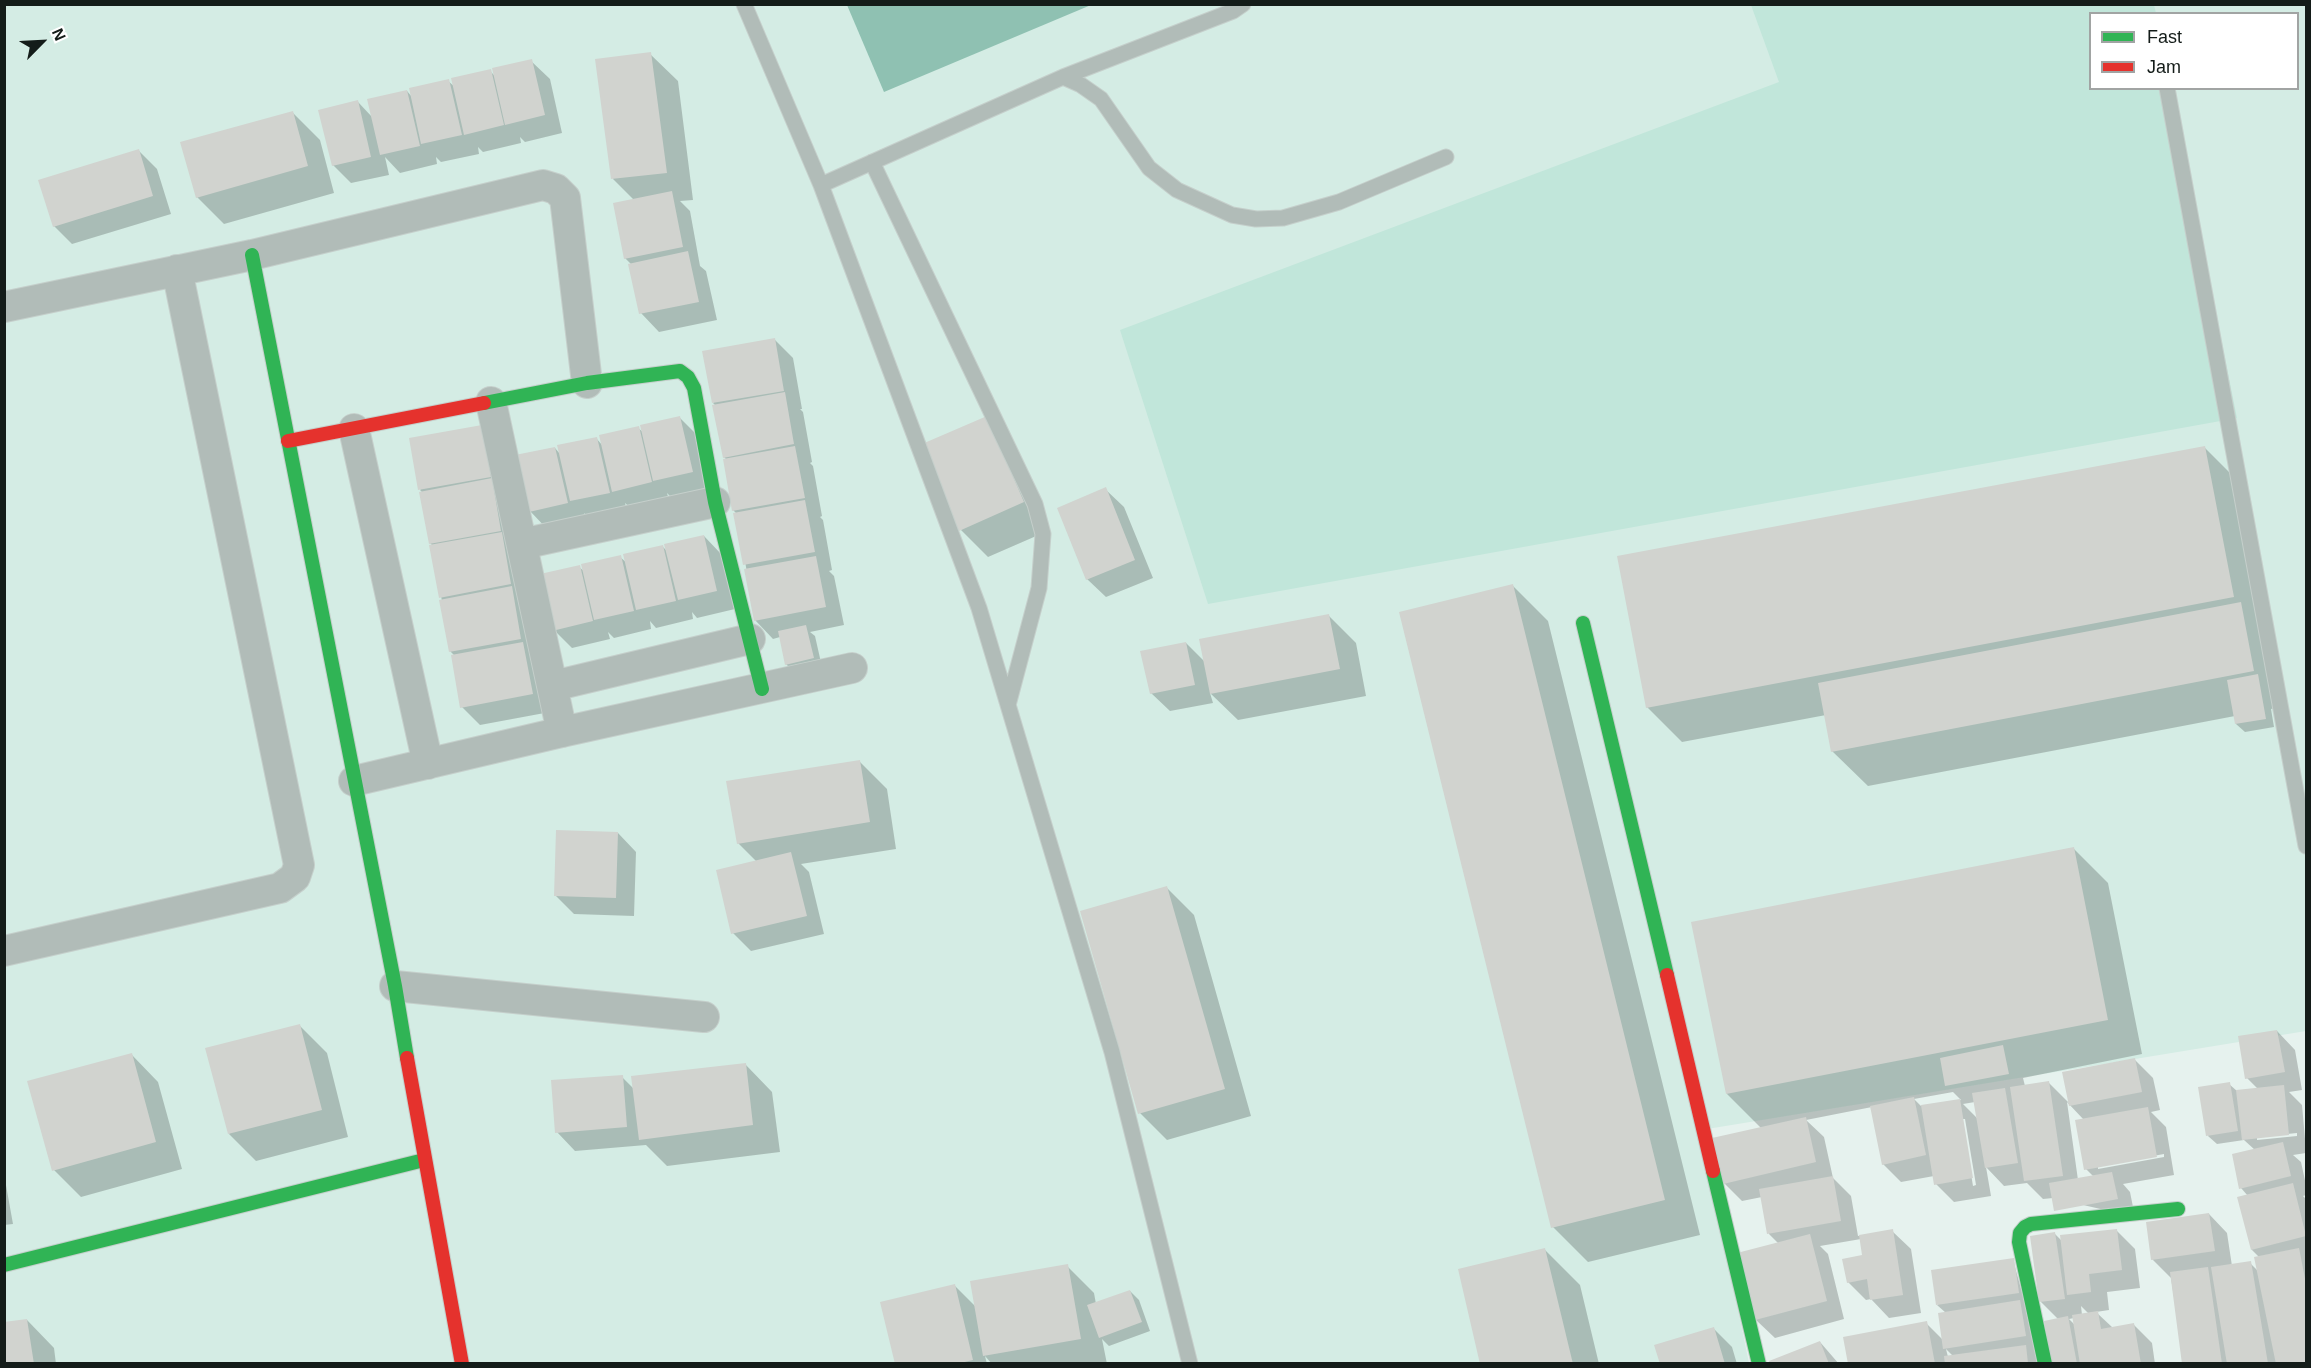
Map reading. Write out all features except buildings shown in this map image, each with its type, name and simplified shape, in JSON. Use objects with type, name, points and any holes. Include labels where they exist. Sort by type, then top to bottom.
[{"type":"street","points":[[4,308],[252,255],[543,184],[556,189],[565,198],[587,383]]},
{"type":"street","points":[[252,255],[395,986],[424,1160],[462,1364]]},
{"type":"street","points":[[4,951],[280,888],[295,877],[299,865],[177,270]]},
{"type":"street","points":[[288,441],[587,383],[680,370],[688,377],[694,388],[715,502],[762,689]]},
{"type":"street","points":[[491,402],[562,732]]},
{"type":"street","points":[[354,429],[428,764]]},
{"type":"street","points":[[522,544],[715,502]]},
{"type":"street","points":[[1584,623],[1759,1364]]},
{"type":"street","points":[[553,686],[750,639]]},
{"type":"street","points":[[354,781],[852,668]]},
{"type":"street","points":[[395,986],[704,1017]]},
{"type":"street","points":[[4,1265],[424,1160]]},
{"type":"street","points":[[2045,1364],[2019,1242],[2020,1233],[2025,1227],[2031,1224],[2178,1209]]},
{"type":"lane","points":[[744,4],[821,185],[979,608],[1112,1052],[1190,1364]]},
{"type":"lane","points":[[821,185],[1063,77],[1233,11],[1243,4]]},
{"type":"lane","points":[[1063,77],[1081,85],[1101,99],[1149,168],[1177,189],[1232,215],[1256,219],[1283,218],[1339,202],[1446,157]]},
{"type":"lane","points":[[2167,90],[2307,846]]},
{"type":"lane","points":[[872,162],[1035,504],[1043,534],[1039,588],[1008,706]]},
{"type":"shaded area","points":[[5,5],[2306,5],[2306,1031],[1701,1130],[1749,1363],[5,1364]]},
{"type":"shaded area","points":[[847,5],[1091,5],[884,92]]},
{"type":"shaded area","points":[[1751,5],[2154,5],[2156,12],[2089,12],[2089,90],[2171,90],[2237,418],[1208,604],[1120,330],[1779,82]]},
{"type":"traffic: fast","points":[[252,255],[395,986],[407,1058]]},
{"type":"traffic: fast","points":[[484,403],[587,383],[680,371],[688,377],[694,388],[715,502],[762,689]]},
{"type":"traffic: fast","points":[[1583,623],[1667,975]]},
{"type":"traffic: fast","points":[[4,1265],[424,1160]]},
{"type":"traffic: fast","points":[[1713,1171],[1759,1364]]},
{"type":"traffic: fast","points":[[2045,1364],[2019,1242],[2020,1233],[2025,1227],[2031,1224],[2178,1209]]},
{"type":"traffic: jam","points":[[288,441],[484,403]]},
{"type":"traffic: jam","points":[[1667,975],[1713,1171]]},
{"type":"traffic: jam","points":[[407,1058],[462,1364]]}]
